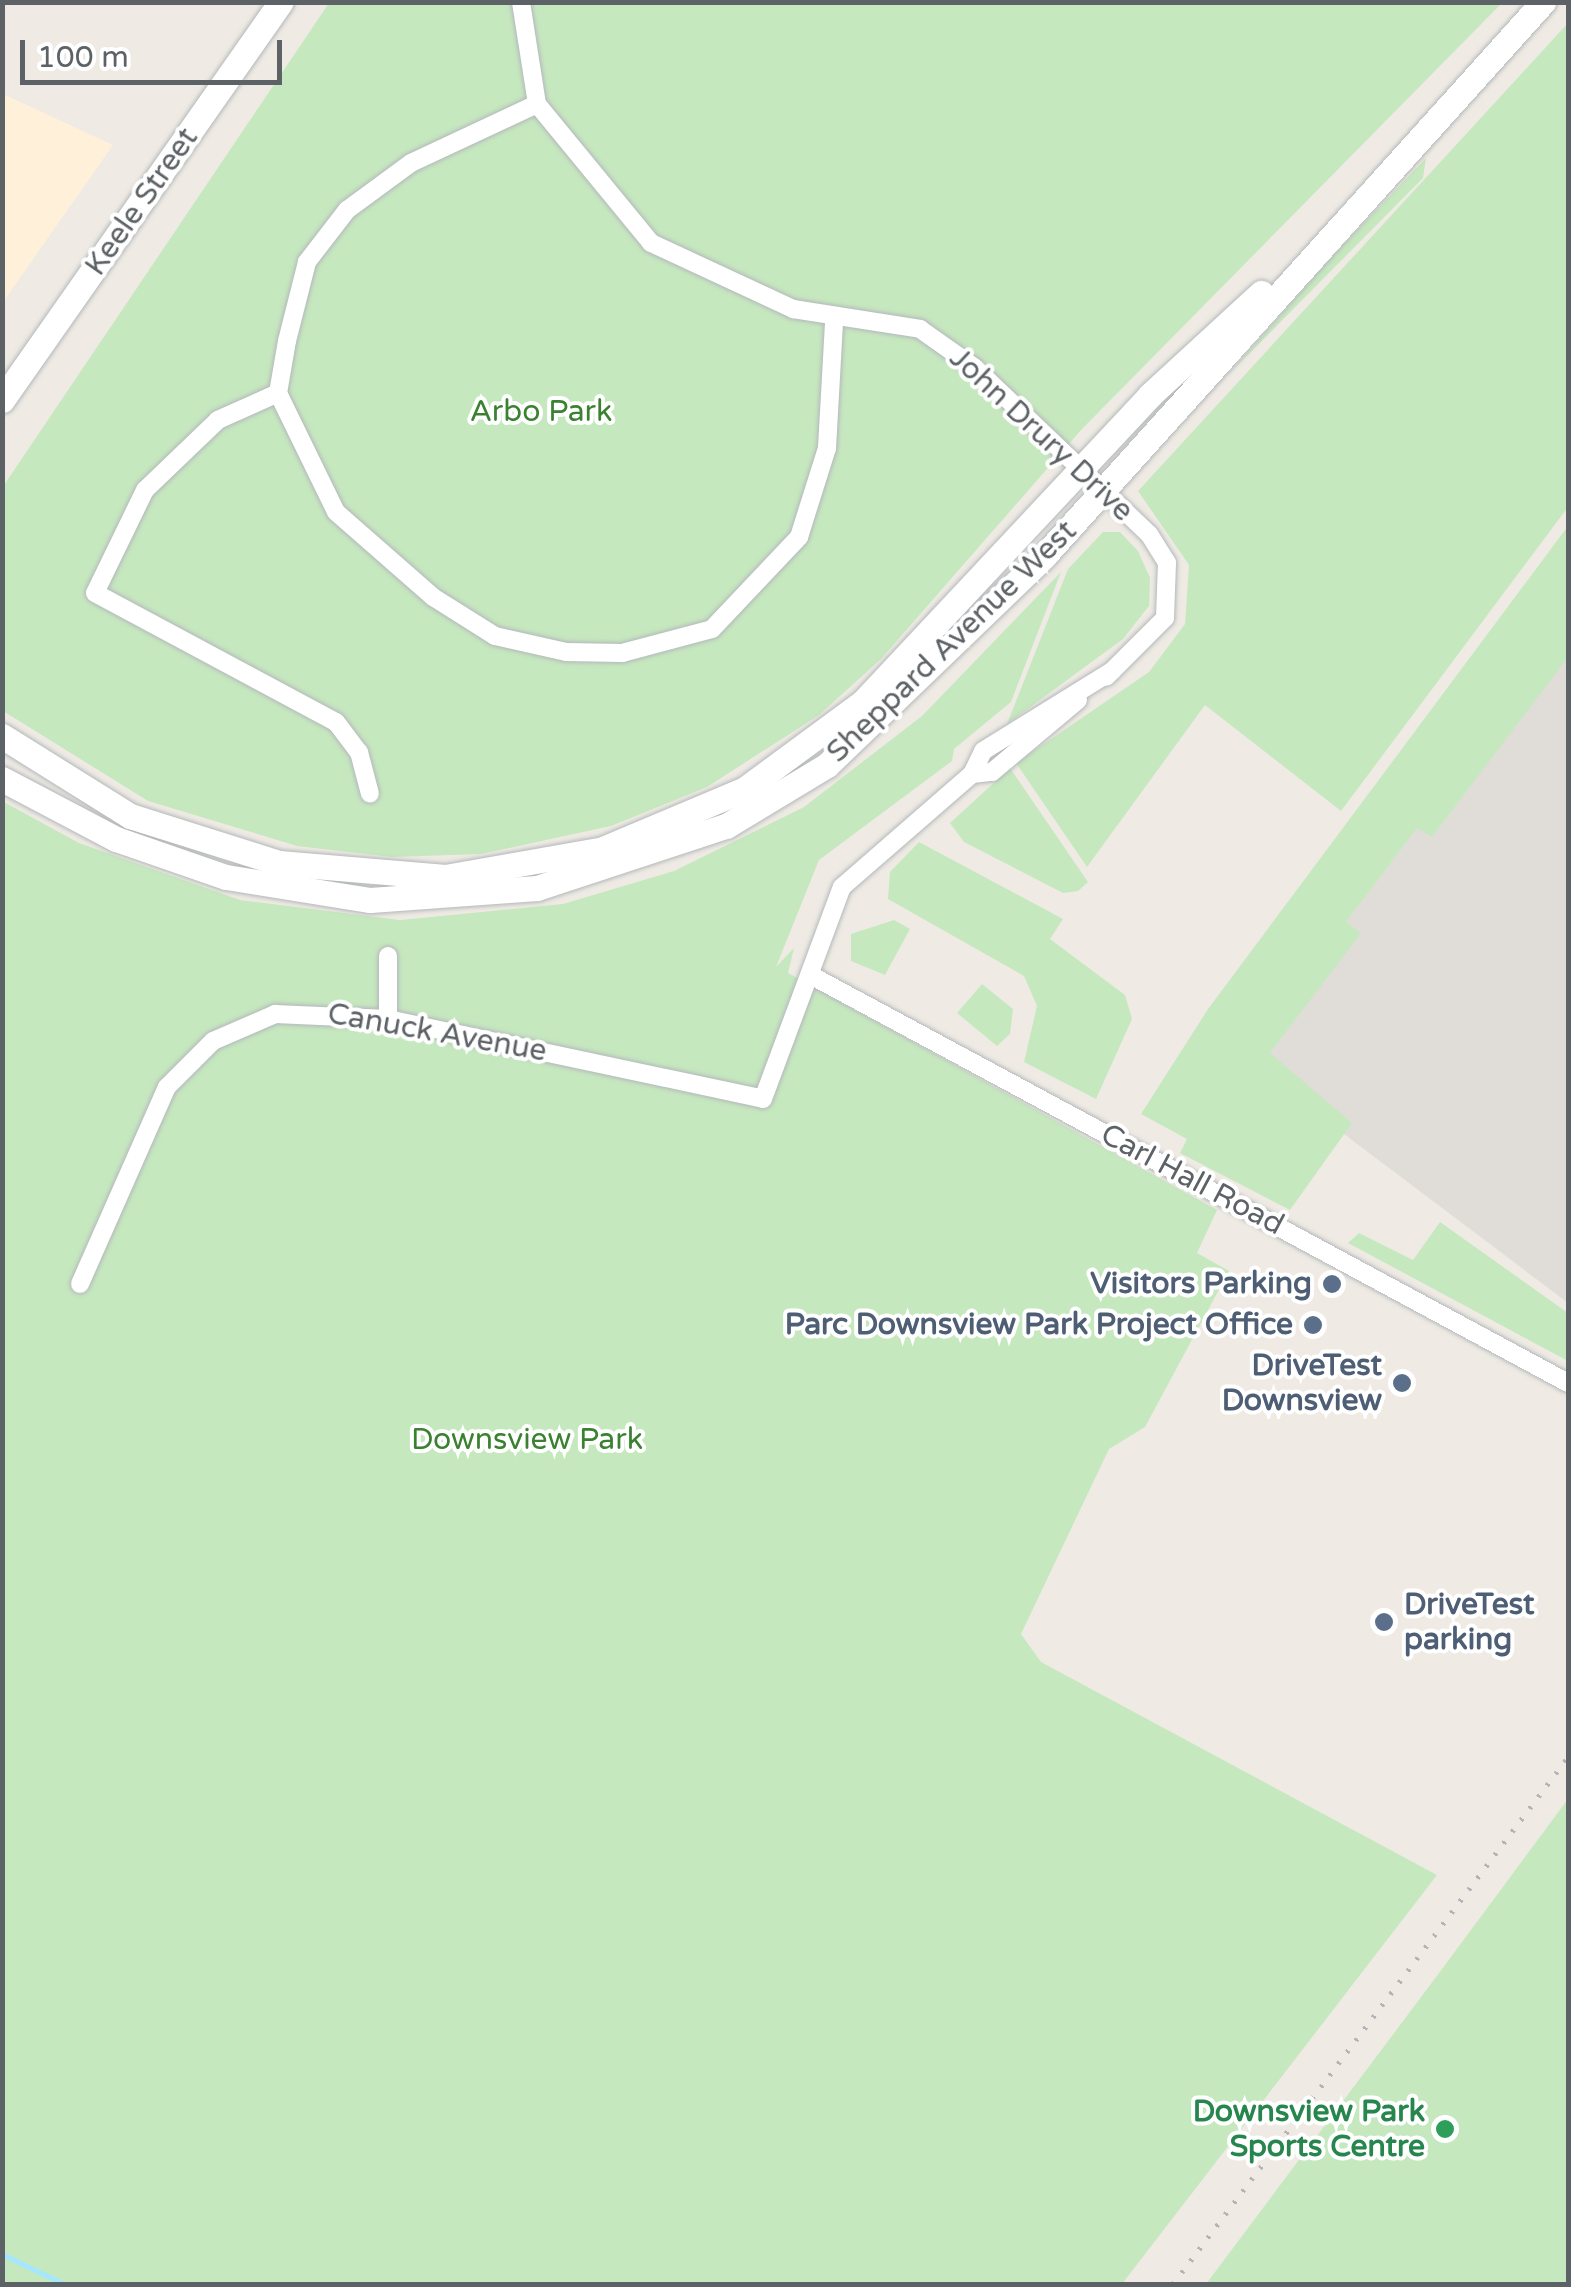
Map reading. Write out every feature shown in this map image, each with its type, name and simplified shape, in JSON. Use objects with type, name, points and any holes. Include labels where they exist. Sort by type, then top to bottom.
[{"type":"main road","name":"Keele Street","points":[[2,400],[281,2]]},
{"type":"main road","name":"Sheppard Avenue West","points":[[2,779],[116,839],[298,891],[442,900],[612,871],[726,826],[826,764],[1106,492],[1338,221],[1543,2]]},
{"type":"main road","name":"Sheppard Avenue West","points":[[2,736],[130,816],[279,862],[446,876],[603,850],[712,807],[804,752],[875,690],[1082,469],[1338,221]]},
{"type":"street","points":[[521,2],[537,104],[392,174],[332,226],[300,282],[278,393],[347,527],[433,597],[512,642],[622,653],[712,629],[792,552],[827,448],[834,321]]},
{"type":"street","name":"John Drury Drive","points":[[537,104],[651,243],[720,281],[834,321],[890,319],[920,329],[1082,469],[1167,563],[1172,596],[1153,637],[1112,672],[1006,732],[972,774],[842,887],[814,977],[764,1098]]},
{"type":"street","points":[[278,393],[218,420],[145,490],[96,593],[336,722],[359,752],[370,794]]},
{"type":"street","points":[[388,956],[388,1019]]},
{"type":"street","name":"Carl Hall Road","points":[[814,977],[1568,1384]]},
{"type":"street","name":"Canuck Avenue","points":[[80,1284],[126,1161],[189,1061],[274,1014],[388,1019],[764,1098]]},
{"type":"shaded area","points":[[3,94],[113,145],[3,302]]},
{"type":"shaded area","points":[[1568,613],[1568,1303],[1239,1055]]},
{"type":"green space","name":"Arbo Park","points":[[329,3],[1502,3],[1081,430],[881,659],[819,715],[707,787],[611,826],[481,854],[392,857],[297,846],[148,801],[3,711],[2,488]]},
{"type":"green space","points":[[1568,23],[1568,507],[1341,811],[1205,705],[1087,867],[1016,763],[1149,672],[1185,624],[1189,565],[1138,491]]},
{"type":"green space","points":[[1426,158],[1423,178],[1228,375],[1328,261]]},
{"type":"green space","points":[[1568,526],[1568,657],[1432,837],[1417,828],[1346,922],[1361,933],[1270,1053],[1352,1123],[1290,1210],[1180,1153],[1187,1139],[1141,1114],[1208,1009]]},
{"type":"green space","points":[[1103,532],[1120,532],[1138,551],[1150,578],[1149,606],[1123,639],[1007,724],[1068,569]]},
{"type":"green space","name":"Downsview Park","points":[[1061,572],[1011,702],[954,749],[952,761],[819,860],[776,967],[794,948],[788,973],[1217,1210],[1197,1253],[1229,1271],[1145,1427],[1109,1449],[1021,1634],[1041,1662],[1437,1875],[1122,2284],[3,2284],[2,801],[79,843],[240,900],[400,920],[563,904],[674,871],[804,807],[922,716]]},
{"type":"green space","points":[[1010,768],[1088,882],[1078,891],[1063,893],[964,842],[950,823]]},
{"type":"green space","points":[[919,842],[1063,919],[1050,939],[1125,995],[1132,1019],[1096,1099],[1024,1062],[1037,1006],[1024,976],[888,899],[890,872]]},
{"type":"green space","points":[[894,920],[910,929],[885,975],[851,961],[851,934]]},
{"type":"green space","points":[[982,984],[1013,1009],[1010,1034],[997,1046],[957,1013]]},
{"type":"green space","points":[[1440,1222],[1568,1313],[1568,1361],[1348,1243],[1359,1233],[1413,1260]]},
{"type":"green space","name":"Downsview Park Sports Centre","points":[[1568,1799],[1568,2284],[1206,2284],[1439,1973]]},
{"type":"waterway","points":[[2,2254],[64,2284]]},
{"type":"railway","points":[[1173,2284],[1568,1757]]},
{"type":"place","name":"Visitors Parking","points":[[1332,1284]]},
{"type":"place","name":"Parc Downsview Park Project Office","points":[[1313,1325]]},
{"type":"place","name":"DriveTest Downsview","points":[[1402,1383]]},
{"type":"place","name":"DriveTest parking","points":[[1384,1622]]},
{"type":"place","name":"Downsview Park Sports Centre","points":[[1445,2129]]}]
